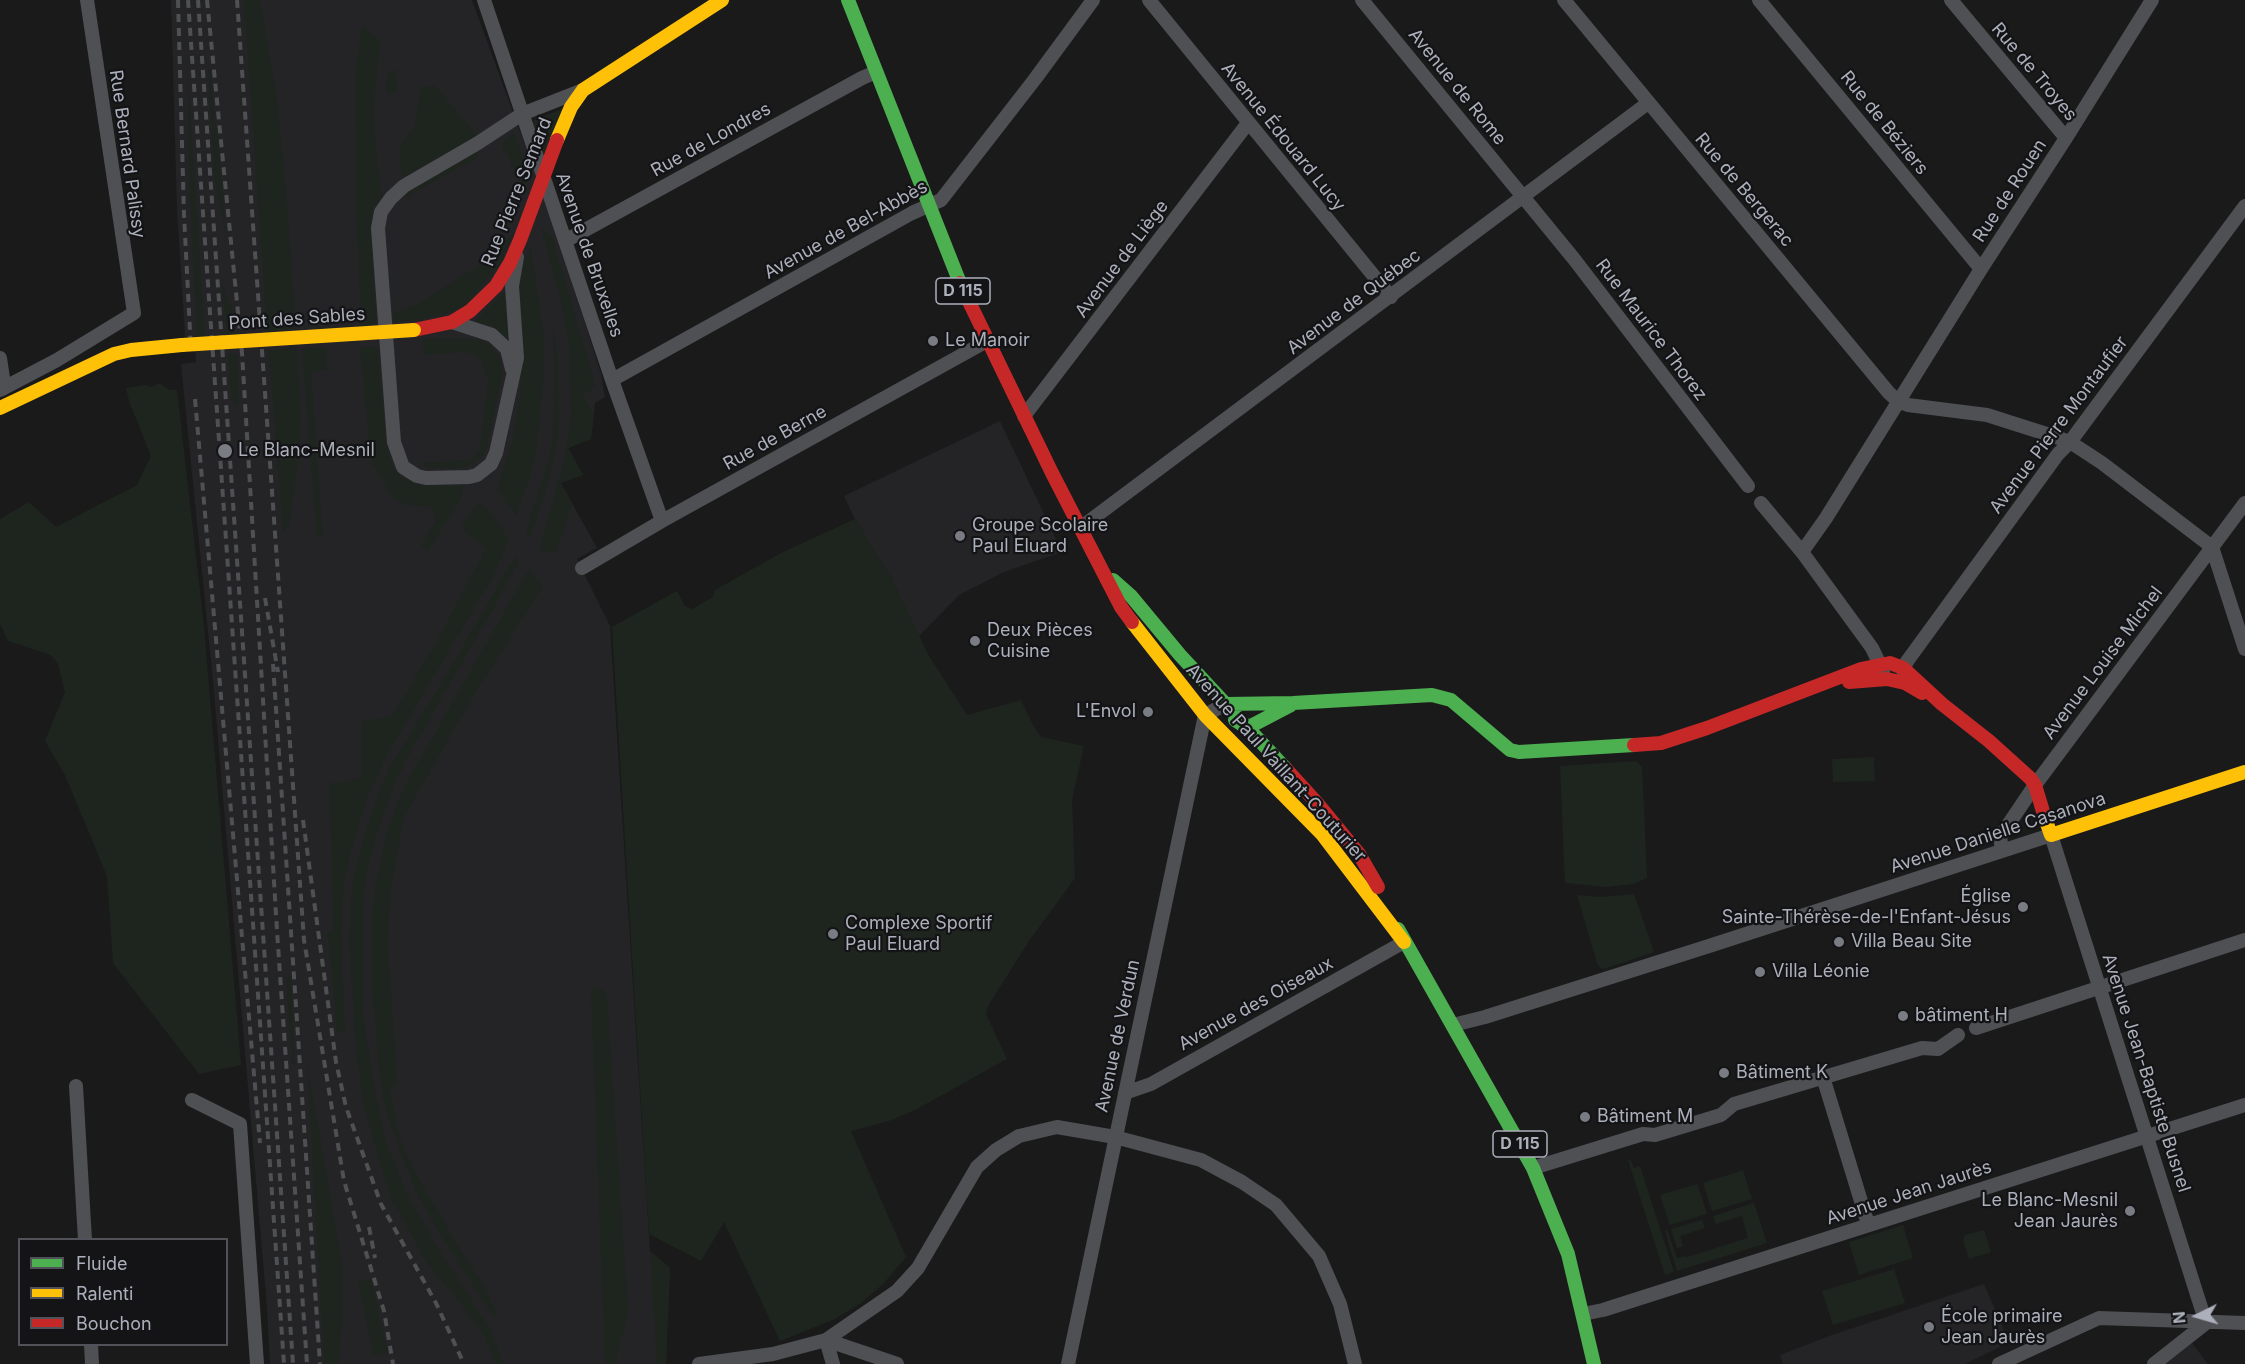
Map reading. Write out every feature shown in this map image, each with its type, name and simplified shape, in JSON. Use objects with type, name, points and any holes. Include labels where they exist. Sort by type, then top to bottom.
[{"type":"main road","name":"Rue Pierre Semard","points":[[414,330],[452,322],[471,311],[496,286],[520,240],[559,135],[583,90],[722,0]]},
{"type":"main road","name":"Avenue Paul Vaillant-Couturier","points":[[848,0],[953,270],[1121,607],[1143,637],[1216,709],[1322,834],[1404,942],[1533,1168],[1568,1254],[1594,1364]]},
{"type":"main road","name":"Pont des Sables","points":[[0,408],[114,354],[131,350],[414,330]]},
{"type":"main road","name":"Avenue Paul Vaillant-Couturier","points":[[1104,572],[1131,596],[1180,655],[1216,709],[1247,728],[1317,803],[1359,854],[1390,909],[1404,942]]},
{"type":"main road","points":[[1216,709],[1432,695],[1444,697],[1459,705],[1510,750],[1519,752],[1661,743],[1812,689],[1835,678],[1880,663],[1890,663],[1903,668],[1942,704],[2004,753],[2035,785],[2051,835]]},
{"type":"main road","points":[[1812,689],[1840,683],[1887,679],[1905,683],[1942,704]]},
{"type":"main road","points":[[1247,728],[1293,703]]},
{"type":"main road","name":"Avenue Danielle Casanova","points":[[2051,835],[2245,771]]},
{"type":"street","name":"Rue Bernard Palissy","points":[[1,390],[57,360],[134,313],[87,0]]},
{"type":"street","name":"Avenue de Bruxelles","points":[[484,0],[543,179],[662,521]]},
{"type":"street","name":"Avenue de Bel-Abbès","points":[[612,380],[912,213],[941,200],[1093,0]]},
{"type":"street","name":"Avenue Édouard Lucy","points":[[1149,0],[1391,297]]},
{"type":"street","name":"Avenue de Rome","points":[[1362,0],[1524,197]]},
{"type":"street","name":"Rue de Bergerac","points":[[1564,0],[1898,401]]},
{"type":"street","name":"Rue de Béziers","points":[[1759,0],[1981,269]]},
{"type":"street","name":"Rue de Troyes","points":[[1951,0],[2066,138]]},
{"type":"street","name":"Rue de Rouen","points":[[1802,552],[1826,518],[1981,269],[2066,138],[2149,2]]},
{"type":"street","name":"Rue de Londres","points":[[565,241],[851,83],[876,72]]},
{"type":"street","name":"Rue Pierre Semard","points":[[520,240],[512,286],[517,344],[513,377],[496,453],[491,464],[469,477],[426,478],[417,476],[403,467],[394,442],[378,228],[381,212],[404,186],[478,143],[522,114],[583,90]]},
{"type":"street","name":"Avenue de Québec","points":[[1080,528],[1648,103]]},
{"type":"street","name":"Avenue de Liège","points":[[1024,416],[1248,123]]},
{"type":"street","name":"Rue Maurice Thorez","points":[[1524,197],[1749,486]]},
{"type":"street","name":"Avenue Pierre Montaufier","points":[[1903,668],[2058,454],[2070,442],[2245,206]]},
{"type":"street","points":[[452,322],[492,335],[499,341],[507,349],[513,377]]},
{"type":"street","name":"Rue de Berne","points":[[582,568],[662,521],[987,341]]},
{"type":"street","points":[[0,358],[3,378],[1,390]]},
{"type":"street","points":[[1898,401],[1908,405],[1987,415],[2070,442],[2102,463],[2212,548],[2245,649]]},
{"type":"street","points":[[1761,503],[1802,552],[1872,648],[1887,679]]},
{"type":"street","name":"Avenue Louise Michel","points":[[2002,850],[2000,837],[2035,785],[2245,503]]},
{"type":"street","points":[[1903,668],[1905,683]]},
{"type":"street","name":"Avenue de Verdun","points":[[1068,1364],[1115,1137],[1216,709]]},
{"type":"street","name":"Avenue Danielle Casanova","points":[[1453,1025],[1688,953],[2051,835]]},
{"type":"street","name":"Avenue Jean-Baptiste Busnel","points":[[2051,835],[2206,1323]]},
{"type":"street","points":[[1976,1028],[2245,940]]},
{"type":"street","name":"Avenue des Oiseaux","points":[[1125,1093],[1151,1084],[1404,942]]},
{"type":"street","points":[[1533,1168],[1643,1134],[1656,1135],[1721,1115],[1734,1104],[1823,1077],[1922,1048],[1938,1049],[1958,1035]]},
{"type":"street","points":[[1823,1077],[1869,1224]]},
{"type":"street","points":[[76,1086],[85,1238]]},
{"type":"street","points":[[192,1100],[240,1124],[256,1364]]},
{"type":"street","name":"Avenue Jean Jaurès","points":[[1583,1314],[1603,1310],[2245,1105]]},
{"type":"street","points":[[699,1364],[773,1354],[826,1340],[897,1291],[918,1268],[976,1167],[996,1150],[1019,1136],[1057,1127],[1115,1137],[1201,1160],[1242,1182],[1276,1205],[1319,1256],[1340,1304],[1355,1364]]},
{"type":"street","points":[[2000,1364],[2099,1318],[2245,1323]]},
{"type":"street","points":[[2154,1364],[2206,1323]]},
{"type":"street","points":[[826,1340],[833,1364]]},
{"type":"street","points":[[826,1340],[897,1364]]},
{"type":"street","points":[[91,1346],[92,1364]]},
{"type":"shaded area","points":[[171,0],[472,0],[552,219],[601,374],[605,397],[595,403],[591,439],[568,448],[583,475],[561,483],[597,548],[577,559],[610,626],[650,1251],[670,1268],[666,1364],[270,1364],[213,681],[181,364],[196,362],[195,350],[185,336],[177,210]]},
{"type":"shaded area","points":[[244,0],[260,0],[277,99],[296,329],[267,332]]},
{"type":"shaded area","points":[[362,26],[380,41],[373,113],[379,181],[383,194],[372,213],[371,226],[376,324],[361,327],[356,197],[355,75]]},
{"type":"shaded area","points":[[208,60],[219,152],[227,243],[214,175]]},
{"type":"shaded area","points":[[187,61],[205,336],[197,337],[190,202]]},
{"type":"shaded area","points":[[389,71],[396,71],[397,93],[386,92],[387,76]]},
{"type":"shaded area","points":[[435,85],[479,137],[402,177],[399,148],[414,127],[421,87]]},
{"type":"shaded area","points":[[564,108],[543,159],[530,122]]},
{"type":"shaded area","points":[[513,131],[531,178],[523,187],[501,144]]},
{"type":"shaded area","points":[[477,152],[478,157],[403,199],[399,197]]},
{"type":"shaded area","points":[[541,228],[552,236],[596,387],[582,394],[594,414],[591,439],[568,448],[583,475],[561,483],[572,504],[556,553],[539,550],[565,457],[571,414],[569,346],[563,310]]},
{"type":"shaded area","points":[[514,232],[502,261],[468,304],[443,315],[394,323],[393,313],[417,304],[483,263]]},
{"type":"shaded area","points":[[531,248],[544,336],[543,384],[536,453],[529,481],[516,516],[497,490],[512,442],[521,390],[519,288],[523,261]]},
{"type":"shaded area","points":[[221,282],[232,307],[235,337],[227,336]]},
{"type":"shaded area","points":[[504,292],[508,294],[511,354],[498,330],[492,326],[477,323],[479,317]]},
{"type":"shaded area","points":[[553,321],[558,360],[557,443],[547,489],[530,538],[526,530],[552,443]]},
{"type":"shaded area","points":[[423,339],[479,339],[491,345],[500,357],[502,376],[487,447],[483,456],[469,466],[455,469],[425,467],[423,462],[466,460],[474,457],[480,449],[488,380],[483,364],[477,355],[465,352],[424,355]]},
{"type":"shaded area","points":[[296,347],[301,419],[299,456],[289,527],[283,532],[269,351]]},
{"type":"shaded area","points":[[360,347],[378,347],[387,449],[393,468],[401,476],[423,486],[463,486],[461,499],[428,551],[421,546],[436,520],[431,507],[411,506],[394,499],[371,463]]},
{"type":"shaded area","points":[[302,348],[326,348],[327,370],[311,372],[323,538],[317,538]]},
{"type":"shaded area","points":[[228,354],[237,354],[239,407],[231,400]]},
{"type":"shaded area","points":[[159,383],[170,390],[177,390],[204,627],[241,1065],[199,1074],[113,963],[107,876],[65,775],[45,741],[65,692],[58,664],[51,655],[8,641],[0,624],[0,519],[29,502],[56,527],[137,485],[151,456],[126,388],[146,385],[152,387]]},
{"type":"shaded area","name":"Groupe Scolaire Paul Eluard","points":[[1000,421],[1062,552],[1004,572],[959,595],[919,636],[891,578],[855,519],[844,496]]},
{"type":"shaded area","points":[[479,501],[493,515],[509,540],[493,577],[387,755],[367,798],[351,851],[344,885],[341,930],[345,1033],[337,1032],[328,932],[334,930],[329,784],[362,778],[362,721],[392,716],[436,642],[486,549],[461,528]]},
{"type":"shaded area","name":"Complexe Sportif Paul Eluard","points":[[855,519],[891,578],[929,656],[967,715],[1021,700],[1041,737],[1084,746],[1072,800],[1075,878],[1029,941],[988,1006],[986,1014],[1007,1059],[917,1109],[889,1121],[851,1131],[906,1257],[884,1283],[861,1303],[835,1319],[780,1341],[724,1222],[701,1261],[649,1234],[612,627],[677,591],[685,606],[692,609],[713,597],[715,590],[781,553]]},
{"type":"shaded area","points":[[515,556],[519,561],[499,599],[396,781],[380,823],[368,867],[363,903],[363,1013],[375,1092],[387,1144],[406,1192],[438,1248],[491,1330],[504,1364],[496,1364],[485,1338],[461,1304],[428,1265],[390,1197],[363,1105],[355,1037],[349,938],[352,884],[365,831],[388,769],[435,694]]},
{"type":"shaded area","points":[[529,569],[543,586],[470,702],[404,817],[390,893],[388,948],[397,1083],[390,1090],[399,1136],[415,1172],[485,1287],[496,1312],[494,1318],[439,1233],[415,1190],[386,1113],[379,1071],[372,982],[372,925],[375,886],[386,835],[403,789]]},
{"type":"shaded area","points":[[1874,757],[1875,781],[1833,782],[1832,759]]},
{"type":"shaded area","points":[[1636,761],[1642,767],[1647,878],[1633,884],[1607,887],[1565,883],[1560,766]]},
{"type":"shaded area","points":[[1634,894],[1654,952],[1604,969],[1598,966],[1577,895],[1600,897]]},
{"type":"shaded area","points":[[291,975],[295,1064],[292,1064],[286,978]]},
{"type":"shaded area","points":[[591,988],[603,990],[607,996],[628,1310],[624,1334],[619,1342],[617,1364],[605,1364]]},
{"type":"shaded area","points":[[307,1062],[342,1264],[343,1307],[339,1364],[324,1364]]},
{"type":"shaded area","points":[[1630,1159],[1634,1168],[1640,1166],[1674,1272],[1665,1275],[1628,1160]]},
{"type":"shaded area","points":[[1743,1170],[1752,1199],[1712,1211],[1703,1183]]},
{"type":"shaded area","points":[[1697,1184],[1707,1214],[1670,1225],[1660,1195]]},
{"type":"shaded area","points":[[1754,1203],[1767,1243],[1677,1271],[1665,1231],[1667,1230],[1677,1258],[1748,1238],[1742,1216],[1716,1224],[1713,1216]]},
{"type":"shaded area","points":[[1702,1220],[1705,1228],[1680,1236],[1683,1246],[1677,1248],[1671,1229]]},
{"type":"shaded area","points":[[1903,1225],[1913,1258],[1859,1275],[1849,1242]]},
{"type":"shaded area","points":[[1984,1230],[1991,1252],[1969,1259],[1963,1240],[1965,1235]]},
{"type":"shaded area","points":[[650,1251],[670,1268],[666,1364],[657,1364]]},
{"type":"shaded area","points":[[1894,1269],[1905,1303],[1833,1325],[1822,1291]]},
{"type":"shaded area","points":[[371,1278],[388,1354],[374,1356],[358,1281]]},
{"type":"shaded area","name":"École primaire Jean Jaurès","points":[[1984,1284],[2007,1337],[1998,1341],[2000,1347],[1965,1364],[1783,1364],[1780,1355]]},
{"type":"shaded area","points":[[2192,1343],[2208,1364],[2165,1364]]},
{"type":"railway","points":[[178,0],[184,215],[191,350]]},
{"type":"railway","points":[[188,0],[284,1364]]},
{"type":"railway","points":[[198,0],[293,1364]]},
{"type":"railway","points":[[207,0],[242,353],[277,931],[307,1364]]},
{"type":"railway","points":[[237,0],[304,940],[344,1181],[384,1311],[393,1364]]},
{"type":"railway","points":[[195,399],[260,1143]]},
{"type":"railway","points":[[265,598],[278,672]]},
{"type":"railway","points":[[273,664],[320,1364]]},
{"type":"railway","points":[[303,820],[336,1062],[346,1107],[381,1204],[436,1303],[464,1364]]},
{"type":"railway","points":[[369,1227],[375,1258]]},
{"type":"traffic: fast","points":[[848,0],[960,283]]},
{"type":"traffic: fast","points":[[1113,580],[1131,596],[1180,655],[1286,769]]},
{"type":"traffic: fast","points":[[1226,704],[1293,703],[1432,695],[1451,700],[1510,750],[1519,752],[1634,745]]},
{"type":"traffic: fast","points":[[1235,720],[1247,728],[1291,705]]},
{"type":"traffic: fast","points":[[1398,929],[1533,1168],[1568,1254],[1594,1364]]},
{"type":"traffic: slow","points":[[557,140],[571,107],[583,90],[722,0]]},
{"type":"traffic: slow","points":[[182,345],[414,330]]},
{"type":"traffic: slow","points":[[0,408],[114,354],[182,345]]},
{"type":"traffic: slow","points":[[1132,622],[1205,715],[1322,834],[1404,942]]},
{"type":"traffic: slow","points":[[2045,818],[2051,835],[2245,772]]},
{"type":"traffic: jam","points":[[414,330],[452,322],[470,311],[496,286],[520,240],[557,140]]},
{"type":"traffic: jam","points":[[960,283],[1052,473],[1121,607],[1132,622]]},
{"type":"traffic: jam","points":[[1634,745],[1661,743],[1707,728],[1861,669],[1890,663],[1903,668],[2030,778],[2035,785],[2045,818]]},
{"type":"traffic: jam","points":[[1849,682],[1887,679],[1905,683],[1922,693]]},
{"type":"traffic: jam","points":[[1286,769],[1359,854],[1378,887]]},
{"type":"place","name":"Le Manoir","points":[[933,341]]},
{"type":"place","name":"Le Blanc-Mesnil","points":[[225,451]]},
{"type":"place","name":"Groupe Scolaire Paul Eluard","points":[[960,536]]},
{"type":"place","name":"Deux Pièces Cuisine","points":[[975,641]]},
{"type":"place","name":"L'Envol","points":[[1148,712]]},
{"type":"place","name":"Église Sainte-Thérèse-de-l'Enfant-Jésus","points":[[2023,907]]},
{"type":"place","name":"Complexe Sportif Paul Eluard","points":[[833,934]]},
{"type":"place","name":"Villa Beau Site","points":[[1839,942]]},
{"type":"place","name":"Villa Léonie","points":[[1760,972]]},
{"type":"place","name":"bâtiment H","points":[[1903,1016]]},
{"type":"place","name":"Bâtiment K","points":[[1724,1073]]},
{"type":"place","name":"Bâtiment M","points":[[1585,1117]]},
{"type":"place","name":"Le Blanc-Mesnil Jean Jaurès","points":[[2130,1211]]},
{"type":"place","name":"École primaire Jean Jaurès","points":[[1929,1327]]}]
